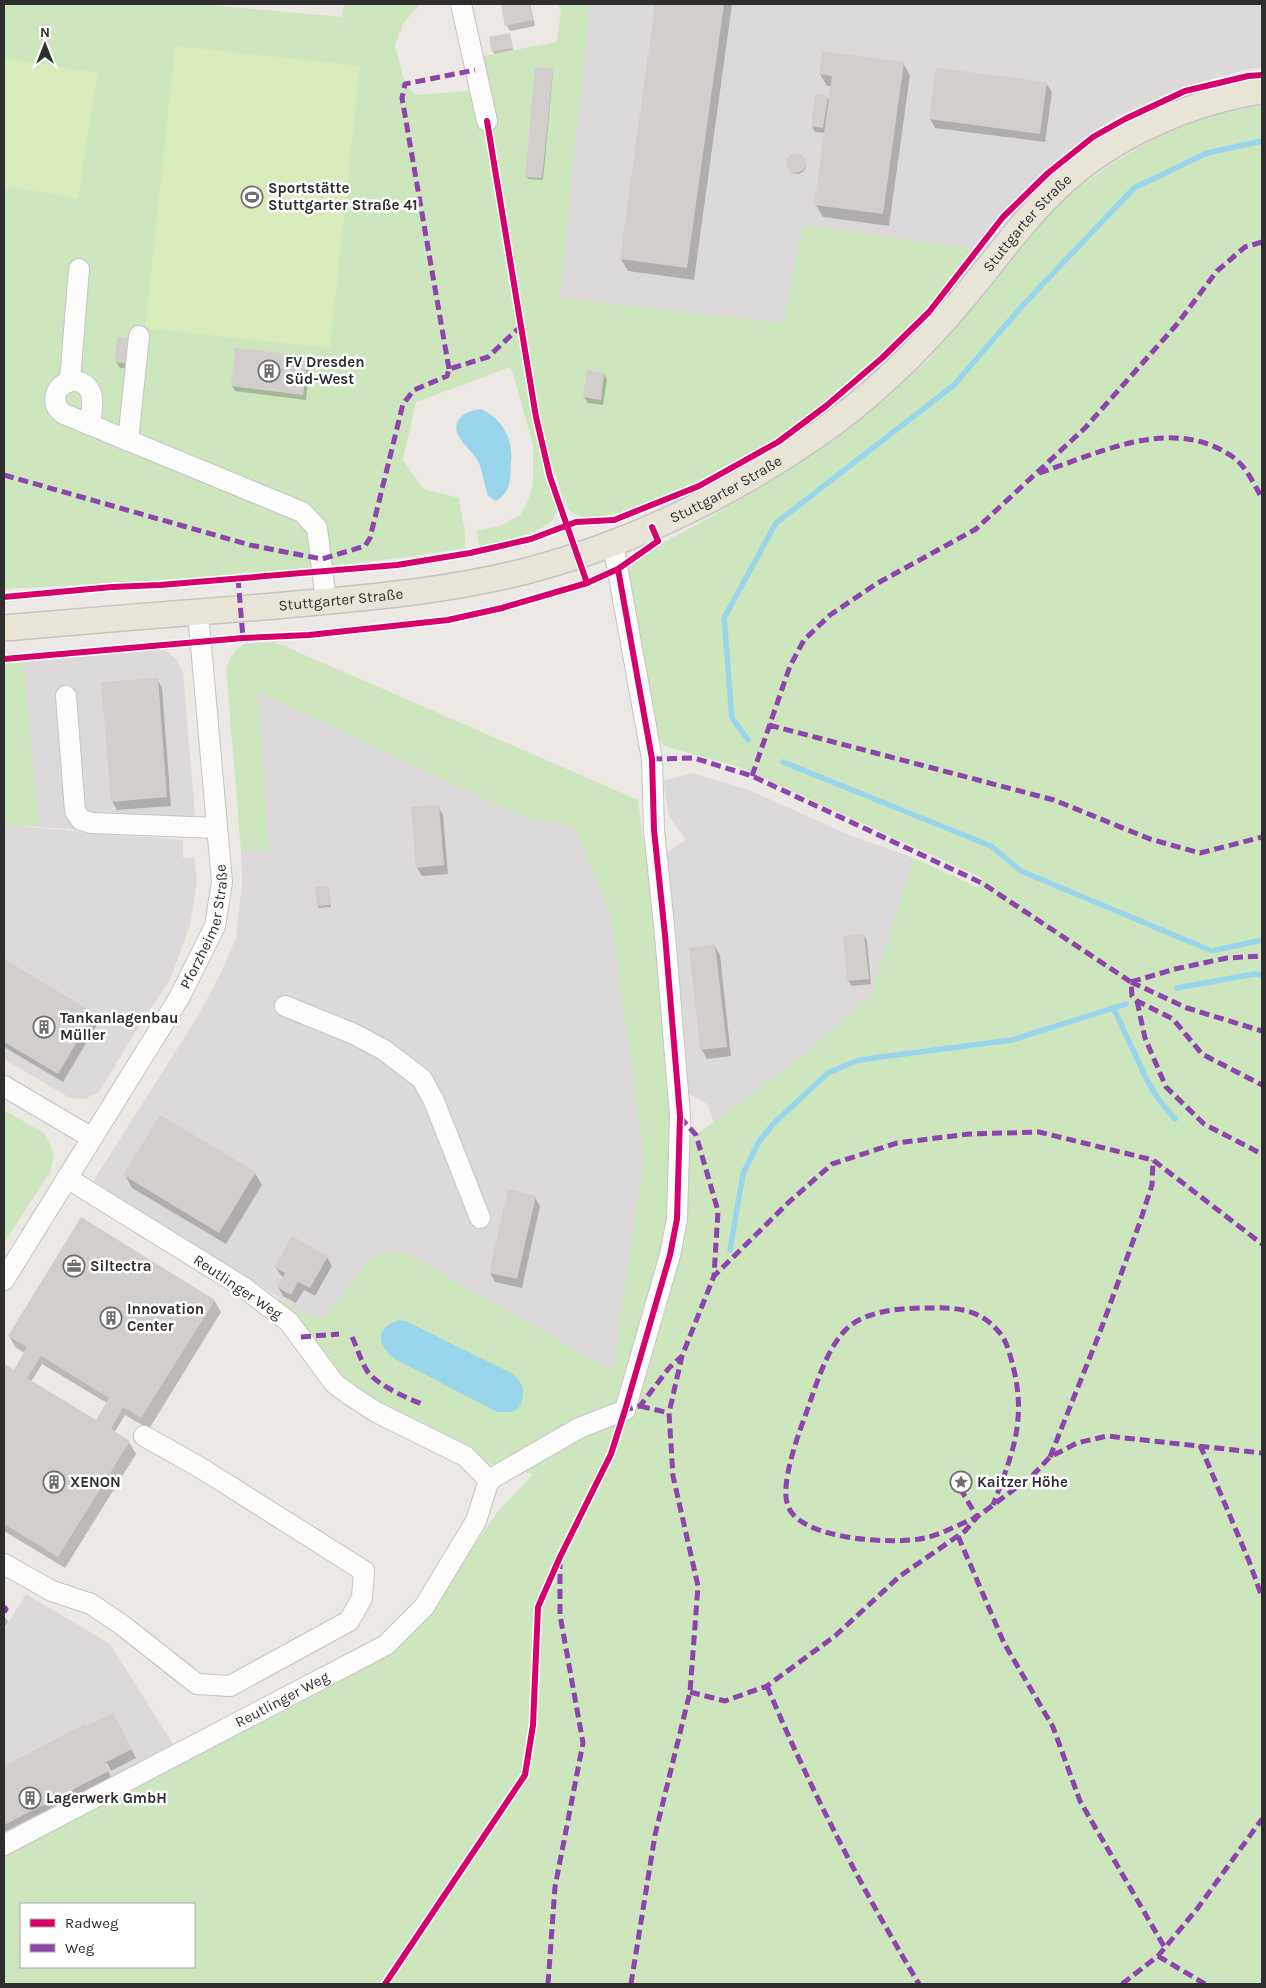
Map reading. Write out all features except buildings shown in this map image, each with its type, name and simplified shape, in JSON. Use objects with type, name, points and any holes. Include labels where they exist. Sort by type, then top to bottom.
[{"type":"main road","name":"Stuttgarter Straße","points":[[4,628],[401,594],[473,583],[529,570],[613,544],[699,505],[746,480],[814,437],[873,393],[924,342],[966,296],[1022,224],[1060,185],[1107,150],[1148,126],[1198,106],[1262,91]]},
{"type":"street","points":[[461,4],[487,121]]},
{"type":"street","points":[[70,380],[78,269]]},
{"type":"street","points":[[128,441],[139,336]]},
{"type":"street","points":[[90,425],[92,400],[89,389],[81,382],[70,380],[61,385],[56,395],[56,405],[64,414],[90,425],[128,441],[302,512],[317,528],[326,601]]},
{"type":"street","points":[[489,1480],[579,1428],[626,1410],[670,1255],[677,1219],[680,1116],[654,830],[652,759],[613,544]]},
{"type":"street","name":"Pforzheimer Straße","points":[[4,1280],[179,998],[215,926],[222,882],[198,612]]},
{"type":"street","points":[[66,696],[75,811],[81,820],[92,823],[217,828]]},
{"type":"street","points":[[285,1006],[354,1034],[384,1050],[422,1079],[434,1101],[480,1218]]},
{"type":"street","points":[[4,1086],[92,1138]]},
{"type":"street","name":"Reutlinger Weg","points":[[4,1846],[386,1645],[424,1607],[476,1521],[489,1480],[465,1456],[376,1412],[334,1383],[289,1322],[244,1287],[67,1178]]},
{"type":"street","points":[[4,1564],[52,1591],[91,1604],[122,1625],[197,1684],[230,1686],[349,1621],[362,1598],[364,1571],[201,1468],[144,1436]]},
{"type":"shaded area","points":[[590,4],[1262,4],[1262,68],[1248,69],[1177,89],[1119,116],[1089,134],[1033,181],[1002,214],[974,249],[803,225],[783,323],[560,298]]},
{"type":"shaded area","points":[[162,648],[177,660],[183,673],[197,838],[39,827],[24,662]]},
{"type":"shaded area","points":[[258,692],[523,817],[574,827],[611,915],[644,1158],[613,1372],[403,1251],[373,1255],[326,1316],[311,1317],[92,1183],[198,1016],[220,975],[236,938],[242,883],[241,851],[269,851]]},
{"type":"shaded area","points":[[692,773],[749,790],[849,835],[914,858],[871,995],[812,1048],[714,1122],[707,1104],[684,1091],[677,936],[666,853],[686,840],[669,816],[663,781]]},
{"type":"shaded area","points":[[4,825],[183,840],[183,858],[194,858],[197,880],[190,925],[170,980],[142,1021],[99,1092],[85,1099],[70,1098],[4,1059]]},
{"type":"shaded area","points":[[26,1594],[110,1644],[175,1747],[4,1838],[4,1630]]},
{"type":"green space","points":[[4,4],[199,4],[342,17],[344,4],[420,4],[403,24],[395,45],[405,84],[416,95],[480,90],[473,58],[557,42],[561,10],[557,4],[590,4],[560,298],[783,323],[803,225],[974,249],[912,325],[854,380],[822,406],[754,451],[719,470],[683,488],[630,509],[599,517],[580,516],[573,513],[563,500],[555,473],[547,475],[556,505],[554,517],[548,524],[526,535],[480,546],[476,531],[500,526],[520,515],[528,501],[533,484],[533,445],[511,367],[416,402],[403,460],[423,489],[459,498],[465,533],[465,548],[408,557],[293,570],[4,589]],"holes":[[[536,67],[553,69],[542,178],[525,176]]]},
{"type":"green space","name":"Sportstätte Stuttgarter Straße 41","points":[[175,46],[360,66],[330,348],[145,328]]},
{"type":"green space","points":[[4,58],[98,73],[78,198],[4,186]]},
{"type":"green space","points":[[1262,105],[1262,1984],[4,1984],[4,1854],[427,1613],[496,1514],[533,1474],[448,1453],[370,1416],[276,1319],[279,1298],[311,1317],[326,1316],[373,1255],[403,1251],[613,1371],[644,1158],[611,915],[574,827],[523,817],[258,692],[269,851],[241,851],[226,669],[234,652],[250,643],[275,642],[638,800],[644,845],[666,853],[677,936],[684,1091],[684,1140],[696,1135],[812,1048],[871,995],[914,858],[979,888],[982,878],[739,767],[664,746],[655,735],[624,564],[707,519],[789,470],[889,396],[928,360],[1038,227],[1068,195],[1114,162],[1159,136],[1207,116]]},
{"type":"green space","points":[[24,662],[39,827],[4,825],[4,664]]},
{"type":"green space","points":[[4,1110],[44,1133],[54,1156],[50,1172],[4,1243]]},
{"type":"water","points":[[481,409],[501,424],[511,446],[508,488],[496,501],[488,496],[478,461],[458,435],[456,429],[462,416]]},
{"type":"water","points":[[399,1320],[406,1321],[513,1374],[520,1382],[523,1390],[518,1409],[511,1412],[497,1412],[395,1359],[385,1349],[381,1338],[385,1328]]},
{"type":"waterway","points":[[748,740],[732,718],[724,618],[776,523],[954,385],[1023,305],[1134,188],[1207,153],[1262,141]]},
{"type":"waterway","points":[[783,762],[991,846],[1021,871],[1212,951],[1262,940]]},
{"type":"waterway","points":[[1177,988],[1254,974],[1262,975]]},
{"type":"waterway","points":[[730,1250],[743,1174],[758,1143],[774,1123],[828,1073],[856,1061],[1012,1040],[1126,1004]]},
{"type":"waterway","points":[[1113,1007],[1147,1080],[1159,1100],[1175,1119]]},
{"type":"marked path","points":[[449,369],[402,98],[405,84],[475,70]]},
{"type":"marked path","points":[[752,776],[790,666],[804,640],[830,615],[876,584],[976,529],[1085,428],[1178,323],[1217,271],[1245,247],[1262,242]]},
{"type":"marked path","points":[[4,475],[250,545],[322,559],[365,546],[370,538],[403,404],[414,390],[447,376],[449,369],[488,357],[521,326]]},
{"type":"marked path","points":[[1039,473],[1110,448],[1135,442],[1159,438],[1183,439],[1207,444],[1236,459],[1249,475],[1262,498]]},
{"type":"marked path","points":[[238,578],[243,638]]},
{"type":"marked path","points":[[769,725],[1054,800],[1150,839],[1200,853],[1262,837]]},
{"type":"marked path","points":[[652,759],[694,758],[752,776],[982,883],[1131,982],[1132,996],[1137,1001],[1173,1019],[1202,1054],[1262,1085]]},
{"type":"marked path","points":[[1131,982],[1175,969],[1227,958],[1262,956]]},
{"type":"marked path","points":[[1131,982],[1187,1008],[1262,1031]]},
{"type":"marked path","points":[[1137,1001],[1145,1038],[1166,1087],[1204,1124],[1262,1154]]},
{"type":"marked path","points":[[680,1117],[696,1135],[718,1211],[714,1276],[789,1202],[832,1164],[897,1143],[969,1134],[1039,1132],[1153,1160],[1262,1244]]},
{"type":"marked path","points":[[1050,1457],[1100,1332],[1140,1222],[1152,1185],[1153,1160]]},
{"type":"marked path","points":[[631,1984],[655,1835],[690,1692],[698,1586],[673,1476],[669,1413],[682,1356],[714,1276]]},
{"type":"marked path","points":[[960,1488],[977,1517],[938,1534],[911,1540],[872,1540],[829,1533],[810,1526],[796,1517],[788,1506],[786,1496],[788,1471],[815,1386],[836,1341],[851,1325],[869,1316],[890,1310],[950,1308],[977,1314],[999,1332],[1006,1344],[1013,1366],[1017,1386],[1018,1421],[1011,1454],[993,1505]]},
{"type":"marked path","points":[[301,1337],[339,1334]]},
{"type":"marked path","points":[[352,1337],[370,1375],[391,1390],[422,1404]]},
{"type":"marked path","points":[[625,1412],[625,1410],[640,1406],[669,1368],[682,1356]]},
{"type":"marked path","points":[[640,1406],[669,1413]]},
{"type":"marked path","points":[[690,1692],[725,1701],[767,1686],[835,1636],[900,1576],[965,1531],[977,1517],[1033,1475],[1050,1457],[1077,1443],[1107,1436],[1262,1453]]},
{"type":"marked path","points":[[1200,1445],[1249,1561],[1262,1597]]},
{"type":"marked path","points":[[958,1536],[1004,1643],[1053,1727],[1080,1801],[1165,1948]]},
{"type":"marked path","points":[[548,1984],[555,1887],[583,1743],[560,1615],[560,1564]]},
{"type":"marked path","points":[[4,1607],[6,1609],[4,1612]]},
{"type":"marked path","points":[[767,1686],[819,1801],[877,1912],[919,1984]]},
{"type":"marked path","points":[[1122,1984],[1158,1956],[1197,1909],[1262,1819]]},
{"type":"marked path","points":[[1158,1956],[1205,1984]]},
{"type":"cycle path","points":[[4,597],[397,565],[470,553],[531,539],[576,522],[614,520],[699,486],[778,442],[826,406],[882,358],[929,312],[1003,217],[1048,173],[1093,137],[1125,119],[1185,91],[1248,76],[1262,75]]},
{"type":"cycle path","points":[[487,121],[536,417],[550,477],[587,583]]},
{"type":"cycle path","points":[[4,659],[243,638],[309,635],[448,620],[502,608],[587,583],[618,569],[658,541],[652,527]]},
{"type":"cycle path","points":[[385,1984],[525,1775],[533,1725],[538,1607],[560,1557],[611,1454],[670,1255],[677,1219],[680,1116],[654,830],[652,759],[618,569]]},
{"type":"place","name":"Sportstätte Stuttgarter Straße 41","points":[[252,197]]},
{"type":"place","name":"FV Dresden Süd-West","points":[[269,371]]},
{"type":"place","name":"Tankanlagenbau Müller","points":[[44,1027]]},
{"type":"place","name":"Siltectra","points":[[74,1266]]},
{"type":"place","name":"Innovation Center","points":[[111,1318]]},
{"type":"place","name":"XENON","points":[[54,1482]]},
{"type":"place","name":"Kaitzer Höhe","points":[[961,1482]]},
{"type":"place","name":"Lagerwerk GmbH","points":[[30,1798]]}]
